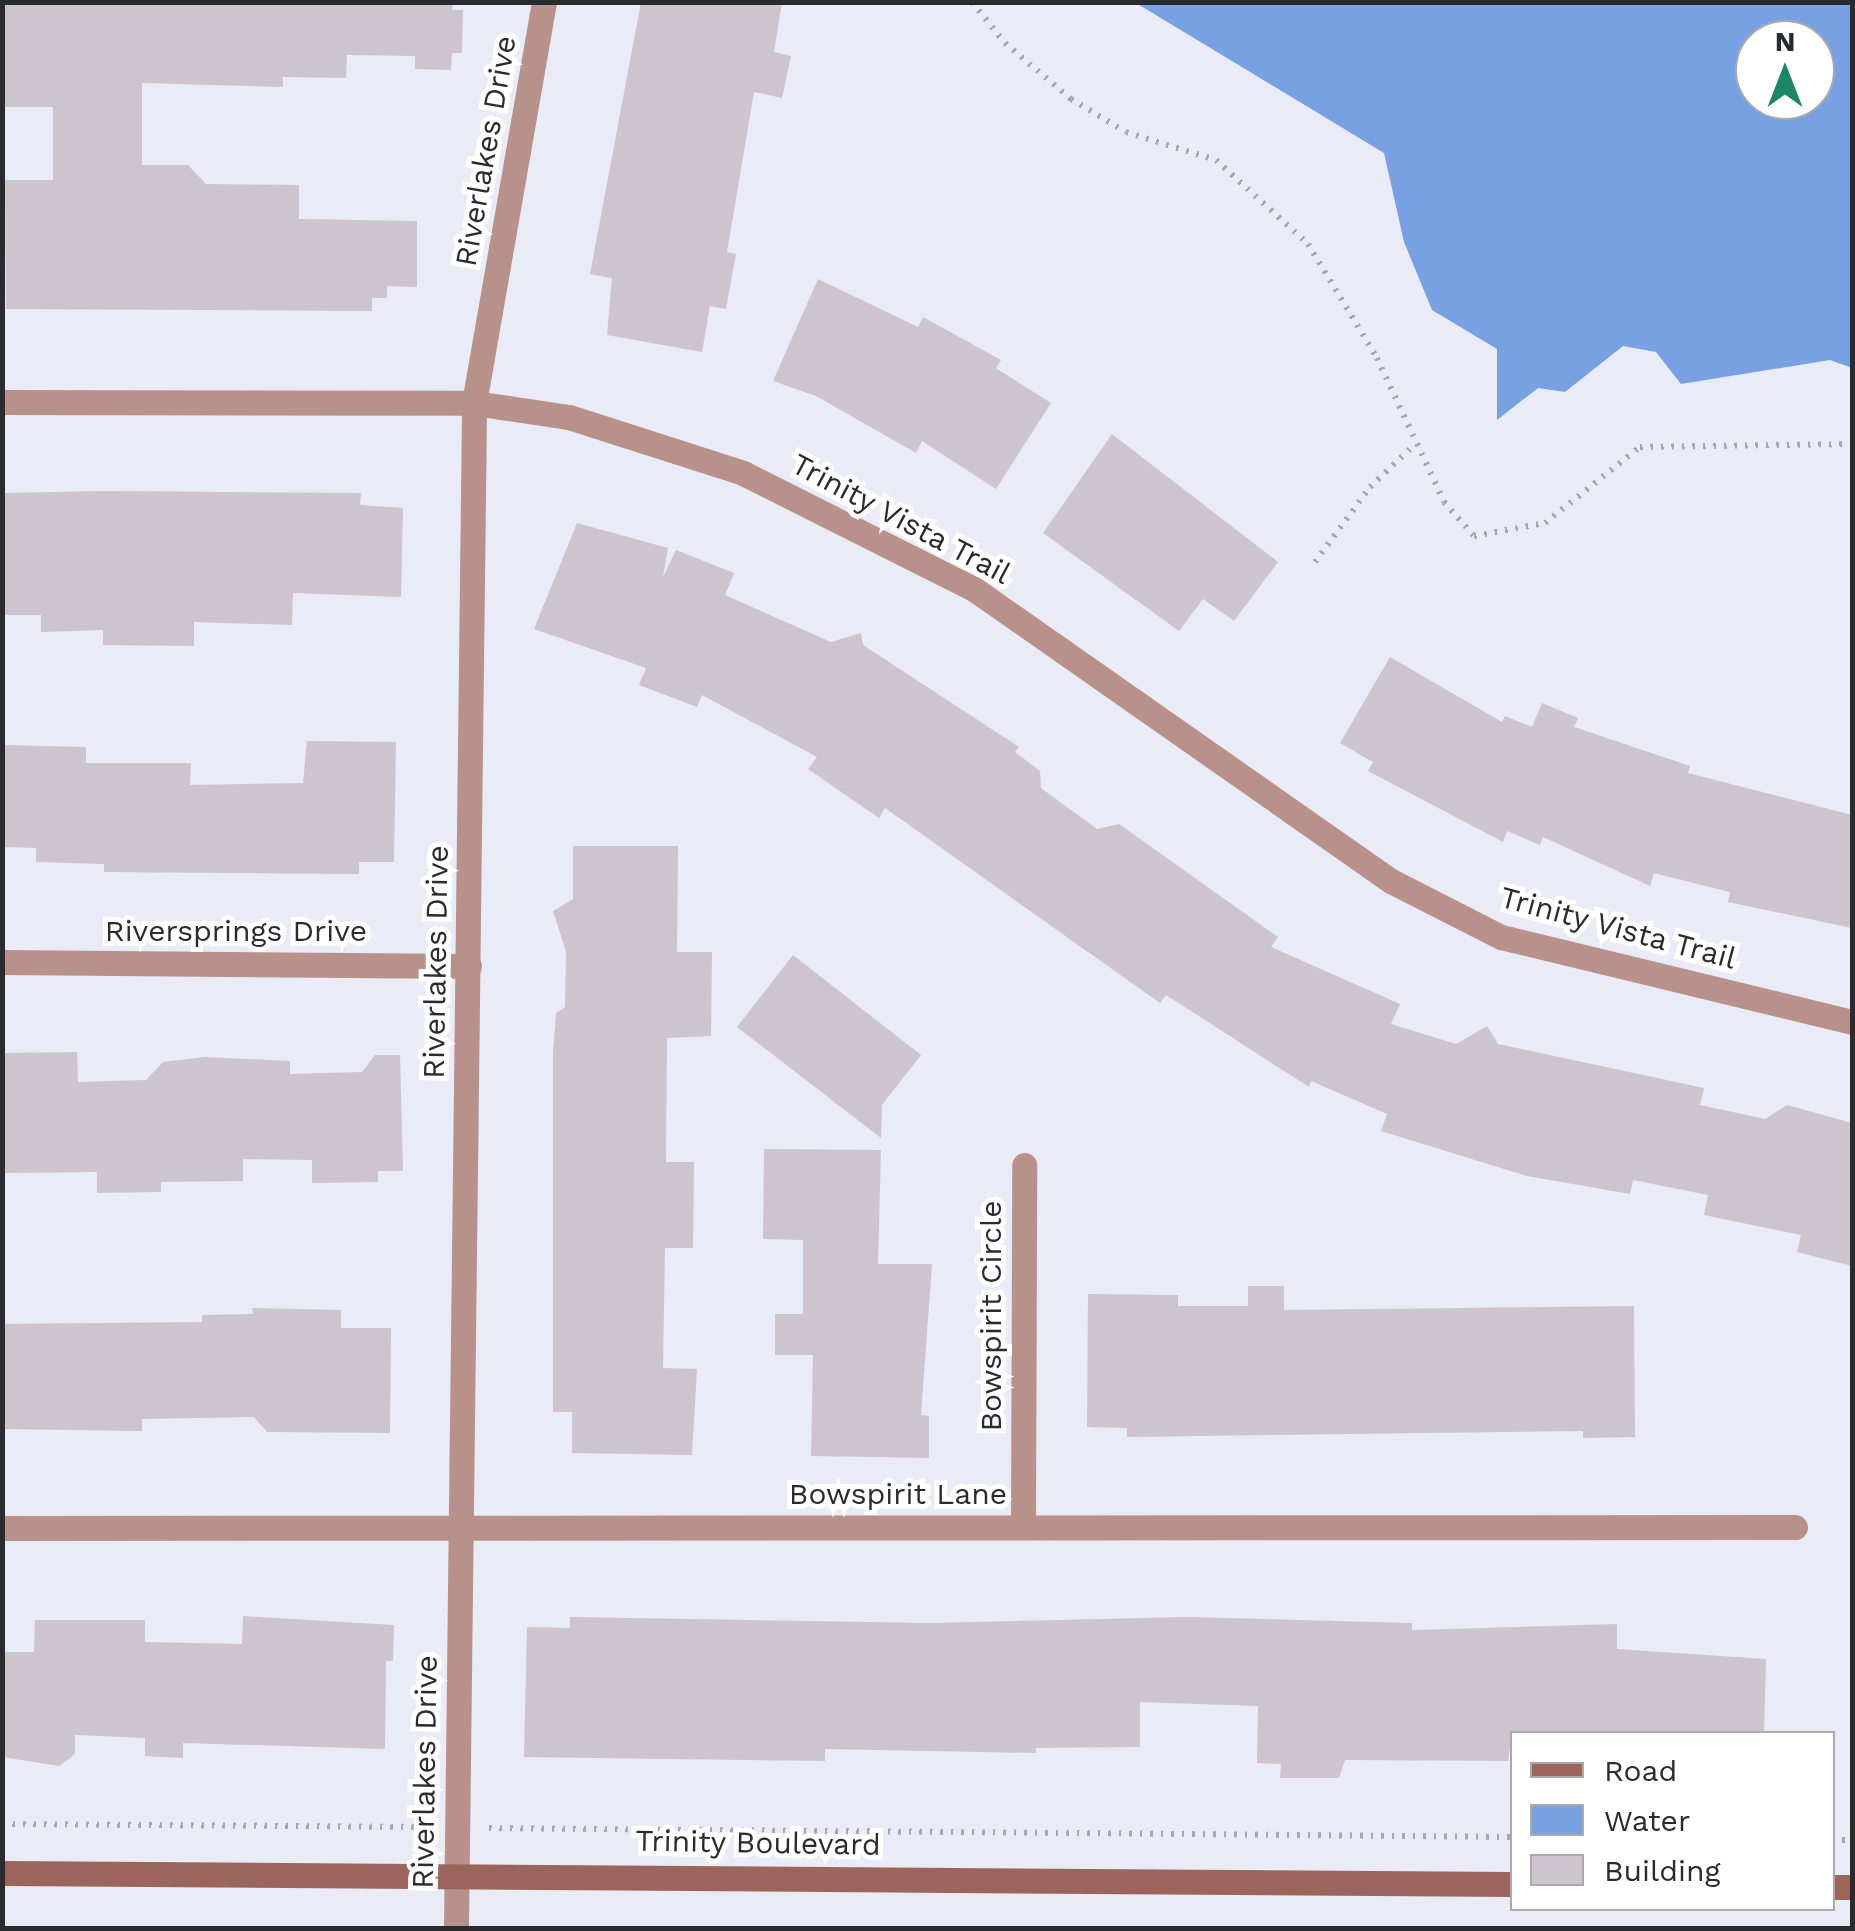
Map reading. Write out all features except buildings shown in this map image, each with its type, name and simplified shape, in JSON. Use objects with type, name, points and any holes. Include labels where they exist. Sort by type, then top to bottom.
[{"type":"main road","name":"Trinity Boulevard","points":[[2,1873],[456,1873],[1510,1884]]},
{"type":"street","name":"Riverlakes Drive","points":[[456,1928],[474,403],[544,2]]},
{"type":"street","name":"Trinity Vista Trail","points":[[2,402],[474,403],[568,417],[743,473],[974,589],[1391,881],[1501,937],[1852,1022]]},
{"type":"street","name":"Riversprings Drive","points":[[2,962],[469,966]]},
{"type":"street","name":"Bowspirit Circle","points":[[1023,1526],[1024,1165]]},
{"type":"street","name":"Bowspirit Lane","points":[[2,1528],[1795,1528]]},
{"type":"path","points":[[972,2],[1004,43],[1071,99],[1126,132],[1216,160],[1308,244],[1377,358],[1413,446],[1460,524],[1487,538],[1544,523],[1640,446],[1852,444]]},
{"type":"path","points":[[1316,562],[1370,486],[1413,446]]},
{"type":"path","points":[[2,1824],[415,1827]]},
{"type":"path","points":[[503,1828],[1510,1837]]},
{"type":"water","points":[[1136,3],[1852,3],[1852,368],[1830,360],[1681,384],[1656,352],[1623,346],[1565,392],[1538,388],[1497,420],[1497,349],[1432,310],[1404,242],[1384,153]]}]
